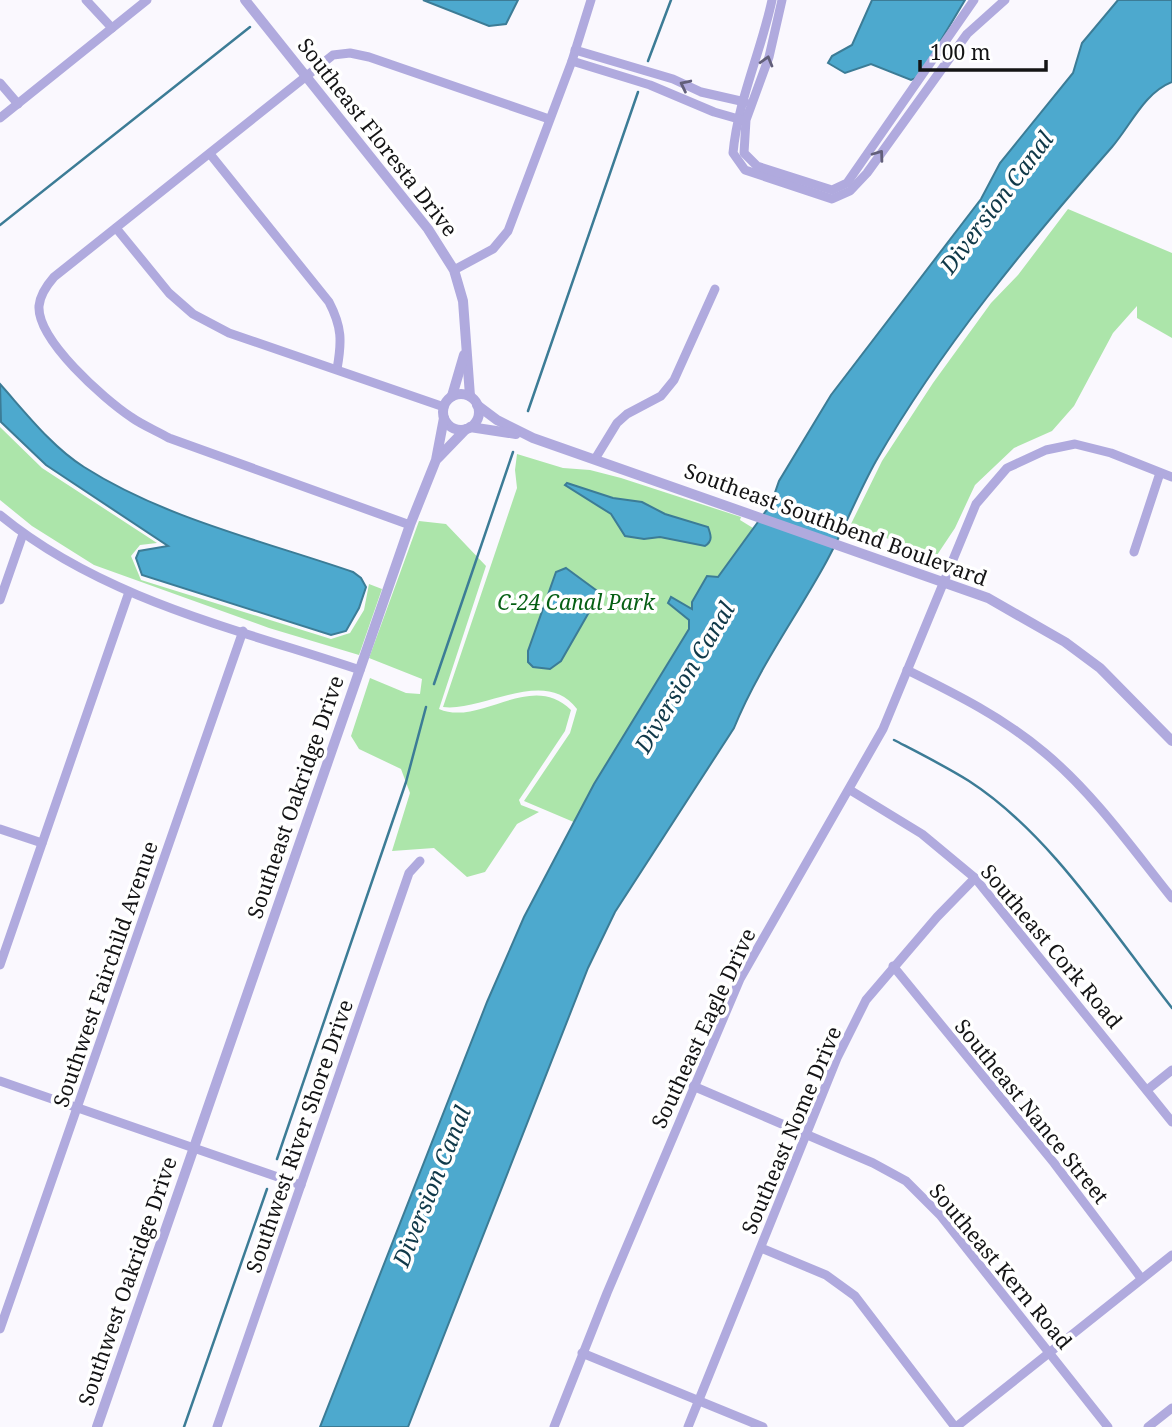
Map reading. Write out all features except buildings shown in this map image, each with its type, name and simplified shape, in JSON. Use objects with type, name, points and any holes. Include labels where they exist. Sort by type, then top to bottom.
[{"type":"street","points":[[86,0],[112,28]]},
{"type":"street","points":[[0,118],[147,0]]},
{"type":"street","name":"Southeast Floresta Drive","points":[[245,0],[428,229],[454,270],[463,300],[473,400]]},
{"type":"street","points":[[454,270],[493,249],[508,232],[572,61],[591,0]]},
{"type":"street","points":[[772,0],[769,57],[746,103],[733,153],[745,170],[789,181],[832,199],[848,188],[908,107],[977,22],[1004,0]]},
{"type":"street","points":[[773,13],[782,0]]},
{"type":"street","points":[[908,107],[974,0]]},
{"type":"street","points":[[949,40],[958,47]]},
{"type":"street","points":[[575,50],[673,79],[701,92],[746,103]]},
{"type":"street","points":[[410,525],[169,438],[132,419],[107,399],[54,341],[41,321],[39,305],[45,288],[54,277],[333,55],[350,53],[549,119]]},
{"type":"street","points":[[572,61],[742,120]]},
{"type":"street","points":[[612,73],[615,62]]},
{"type":"street","points":[[0,83],[18,104]]},
{"type":"street","points":[[210,154],[330,302],[341,325],[342,339],[337,369]]},
{"type":"street","points":[[116,228],[169,293],[193,314],[229,333],[337,369],[444,413],[451,427],[468,428],[477,420],[473,400],[452,396],[444,413]]},
{"type":"street","points":[[595,459],[617,423],[627,414],[661,396],[674,380],[715,289]]},
{"type":"street","name":"Southeast Floresta Drive","points":[[452,396],[466,349]]},
{"type":"street","name":"Southeast Southbend Boulevard","points":[[473,400],[496,420],[529,437],[944,580],[988,598],[1065,642],[1130,695],[1172,741]]},
{"type":"street","name":"Southeast Oakridge Drive","points":[[194,1148],[410,525],[436,460],[444,413]]},
{"type":"street","name":"Southeast Southbend Boulevard","points":[[468,428],[529,437]]},
{"type":"street","name":"Southeast Oakridge Drive","points":[[436,460],[468,428]]},
{"type":"street","name":"Southeast Eagle Drive","points":[[554,1427],[582,1353],[740,979],[883,729],[976,503],[1007,468],[1046,450],[1075,444],[1111,453],[1172,477]]},
{"type":"street","points":[[1134,552],[1160,473]]},
{"type":"street","points":[[0,515],[23,534],[79,570],[129,592],[360,670]]},
{"type":"street","points":[[0,600],[23,534]]},
{"type":"street","points":[[1,958],[129,592]]},
{"type":"street","name":"Southwest Fairchild Avenue","points":[[0,1329],[243,631]]},
{"type":"street","points":[[907,670],[963,697],[1045,753],[1101,809],[1172,898]]},
{"type":"street","name":"Southeast Cork Road","points":[[850,790],[933,842],[975,878],[1172,1122]]},
{"type":"street","points":[[0,828],[42,843]]},
{"type":"street","name":"Southwest River Shore Drive","points":[[217,1427],[408,873],[420,861]]},
{"type":"street","name":"Southeast Nome Drive","points":[[688,1427],[837,1058],[866,1000],[893,966],[975,878]]},
{"type":"street","name":"Southeast Nance Street","points":[[893,966],[1054,1163],[1141,1278]]},
{"type":"street","points":[[1147,1090],[1172,1070]]},
{"type":"street","points":[[0,1081],[301,1185]]},
{"type":"street","name":"Southeast Kern Road","points":[[693,1086],[873,1163],[906,1181],[940,1215],[1108,1427]]},
{"type":"street","name":"Southwest Oakridge Drive","points":[[97,1427],[194,1148]]},
{"type":"street","points":[[761,1248],[826,1275],[855,1296],[955,1427],[1172,1255]]},
{"type":"street","points":[[582,1353],[764,1427]]},
{"type":"street","points":[[1148,1427],[1172,1408]]},
{"type":"green space","points":[[1068,209],[1172,253],[1172,338],[1137,318],[1137,306],[1113,333],[1074,406],[1052,431],[1014,448],[975,485],[955,528],[937,555],[850,526],[882,461],[933,383],[991,303],[1018,275]]},
{"type":"green space","points":[[0,427],[42,468],[157,543],[140,545],[131,556],[141,580],[331,639],[350,633],[364,610],[369,584],[382,589],[359,655],[269,628],[94,565],[32,526],[0,500]]},
{"type":"green space","name":"C-24 Canal Park","points":[[517,454],[563,468],[590,470],[621,478],[741,517],[740,520],[753,528],[718,577],[707,576],[692,602],[692,609],[672,598],[668,603],[689,620],[689,629],[594,784],[576,823],[524,801],[570,733],[577,709],[564,697],[548,691],[531,691],[459,707],[443,707],[517,488]]},
{"type":"green space","points":[[419,521],[446,524],[486,566],[439,709],[455,713],[471,711],[522,697],[539,696],[556,699],[571,710],[565,731],[519,800],[521,805],[539,812],[517,824],[485,872],[467,877],[434,848],[392,851],[410,793],[401,769],[359,749],[351,736],[370,678],[406,693],[420,694],[422,679],[369,658]]},
{"type":"water","points":[[423,0],[518,0],[506,24],[489,26]]},
{"type":"water","points":[[872,0],[965,0],[919,77],[911,80],[871,64],[845,73],[828,63],[832,56],[852,45]]},
{"type":"water","name":"Diversion Canal","points":[[1118,0],[1172,0],[1172,82],[1162,87],[1146,102],[1112,147],[986,298],[928,378],[876,461],[831,553],[765,666],[734,728],[615,912],[588,968],[408,1427],[320,1427],[487,1002],[524,917],[594,784],[689,629],[689,620],[668,603],[671,597],[692,609],[692,602],[707,576],[718,577],[771,504],[779,481],[831,395],[981,199],[1000,163],[1073,73],[1082,43]]},
{"type":"water","points":[[0,384],[61,450],[115,485],[147,501],[215,527],[353,572],[361,578],[366,587],[359,608],[346,631],[331,635],[142,575],[136,558],[139,551],[168,546],[46,465],[1,422]]},
{"type":"water","points":[[567,483],[613,498],[642,502],[665,514],[708,527],[710,540],[705,546],[660,537],[644,539],[625,536],[611,514],[565,485]]},
{"type":"water","points":[[566,568],[600,593],[561,661],[550,669],[533,667],[528,662],[528,651],[556,572]]},
{"type":"waterway","points":[[648,61],[671,0]]},
{"type":"waterway","points":[[0,225],[250,27]]},
{"type":"waterway","points":[[528,411],[638,92]]},
{"type":"waterway","points":[[434,684],[513,452]]},
{"type":"waterway","points":[[277,1159],[406,782],[426,707]]},
{"type":"waterway","points":[[894,740],[969,781],[1027,828],[1079,886],[1172,1008]]},
{"type":"waterway","points":[[184,1427],[267,1189]]}]
